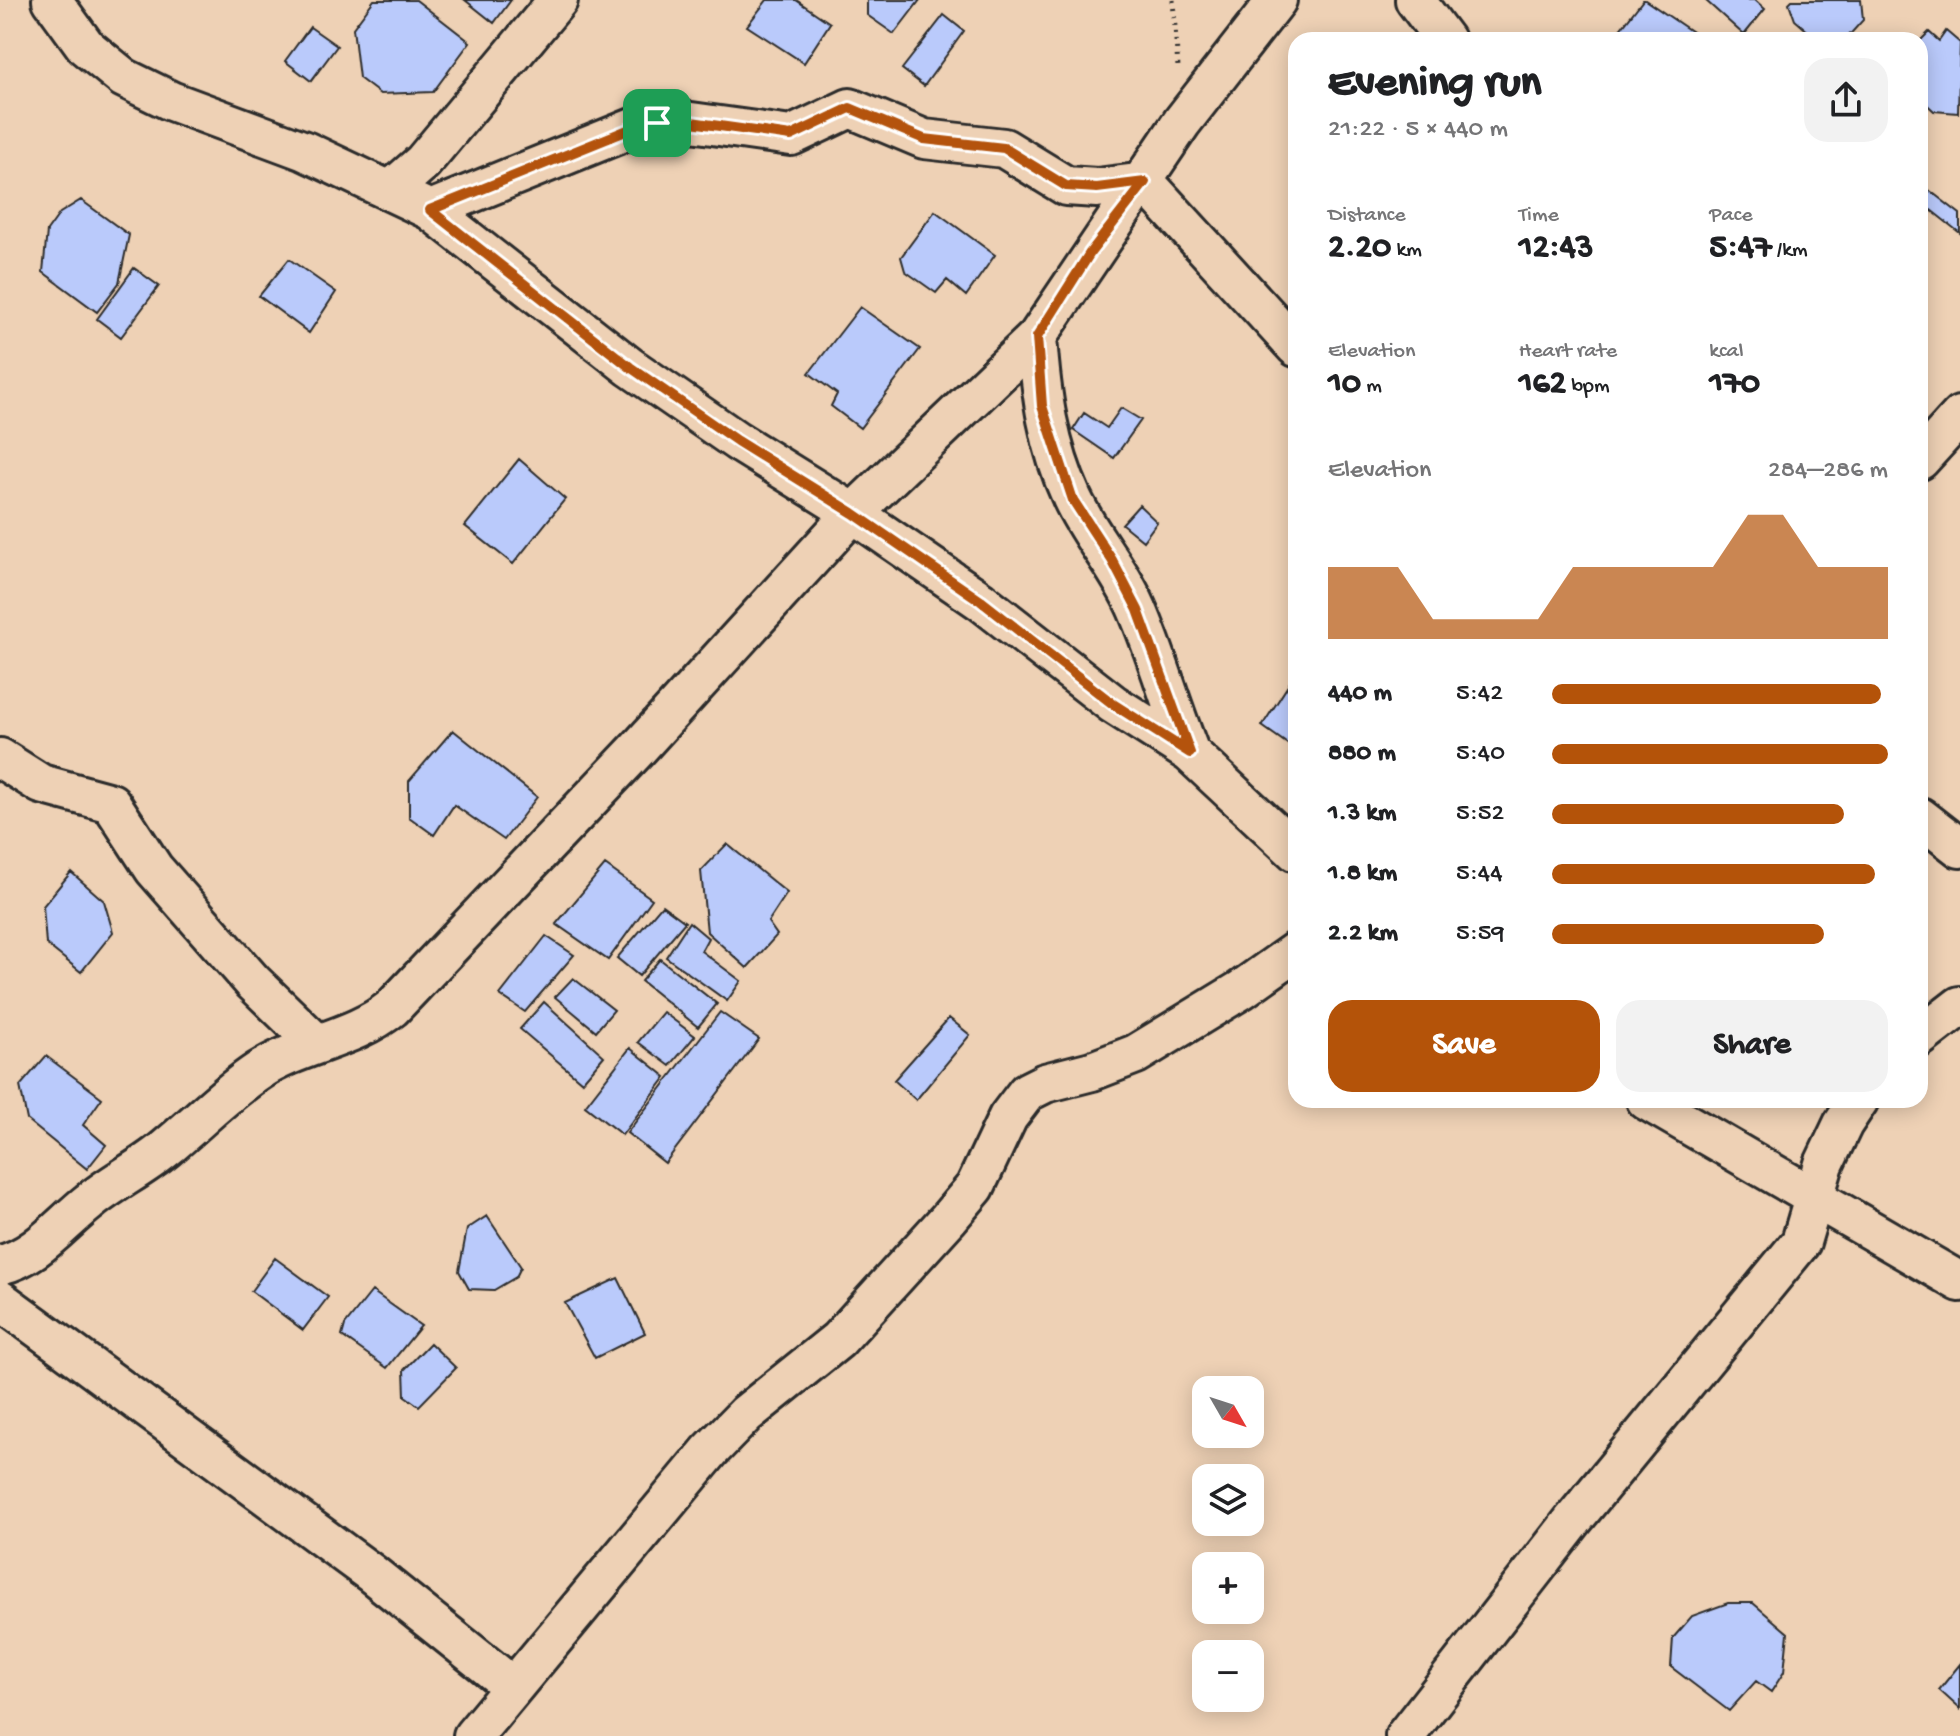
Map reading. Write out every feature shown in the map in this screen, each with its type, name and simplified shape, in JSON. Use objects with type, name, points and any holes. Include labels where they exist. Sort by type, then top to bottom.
[{"type":"street","points":[[52,0],[86,47],[124,78],[171,101],[305,151],[430,210],[630,367],[981,601],[1113,704],[1190,753],[1288,845]]},
{"type":"street","points":[[391,190],[423,162],[558,0]]},
{"type":"street","points":[[0,1265],[44,1242],[75,1213],[163,1151],[218,1100],[251,1077],[316,1043],[366,1026],[392,1008],[624,763],[853,513],[1037,337],[1090,253],[1145,182],[1182,122],[1277,0]]},
{"type":"street","points":[[1415,0],[1439,32]]},
{"type":"street","points":[[430,210],[633,128],[684,121],[791,136],[850,108],[924,139],[1004,148],[1066,186],[1097,188],[1145,182]]},
{"type":"street","points":[[1145,182],[1288,338]]},
{"type":"street","points":[[1037,337],[1042,406],[1055,456],[1073,500],[1112,560],[1138,610],[1190,753]]},
{"type":"street","points":[[1928,444],[1960,416]]},
{"type":"street","points":[[0,758],[41,784],[111,803],[154,869],[253,982],[316,1043]]},
{"type":"street","points":[[1928,823],[1960,848]]},
{"type":"street","points":[[473,1736],[710,1451],[746,1414],[838,1340],[948,1219],[975,1187],[1008,1117],[1027,1092],[1045,1083],[1092,1071],[1136,1054],[1241,990],[1288,957]]},
{"type":"street","points":[[1928,1031],[1960,1006]]},
{"type":"street","points":[[1660,1108],[1960,1282]]},
{"type":"street","points":[[1405,1736],[1574,1519],[1801,1242],[1813,1195],[1843,1124],[1854,1108]]},
{"type":"street","points":[[0,1300],[371,1573],[512,1686]]},
{"type":"path","points":[[1173,0],[1182,122]]},
{"type":"building","points":[[374,0],[416,0],[470,42],[433,92],[380,94],[359,78],[353,28]]},
{"type":"building","points":[[465,0],[511,0],[494,23]]},
{"type":"building","points":[[767,0],[796,0],[830,23],[804,63],[747,26]]},
{"type":"building","points":[[867,0],[920,0],[894,34],[867,15]]},
{"type":"building","points":[[1645,0],[1692,32],[1618,32]]},
{"type":"building","points":[[1705,0],[1755,0],[1765,9],[1746,32],[1741,32]]},
{"type":"building","points":[[1792,0],[1861,0],[1863,20],[1852,32],[1809,32],[1795,20],[1789,3]]},
{"type":"building","points":[[944,15],[964,31],[924,86],[902,69]]},
{"type":"building","points":[[310,27],[337,46],[311,81],[285,61]]},
{"type":"building","points":[[1946,31],[1960,43],[1958,113],[1934,111],[1928,105],[1928,33],[1939,41]]},
{"type":"building","points":[[1928,191],[1960,214],[1960,233],[1931,210],[1928,213]]},
{"type":"building","points":[[81,200],[129,235],[119,283],[97,312],[43,272],[47,231],[60,213]]},
{"type":"building","points":[[935,211],[995,255],[966,296],[947,280],[936,293],[905,271],[901,257]]},
{"type":"building","points":[[289,259],[336,292],[309,333],[259,296]]},
{"type":"building","points":[[134,268],[159,286],[121,337],[97,319]]},
{"type":"building","points":[[860,307],[920,349],[860,428],[831,406],[837,394],[809,373]]},
{"type":"building","points":[[1121,408],[1141,420],[1114,458],[1073,430],[1084,413],[1107,428]]},
{"type":"building","points":[[519,459],[565,499],[513,564],[465,526]]},
{"type":"building","points":[[1139,505],[1157,522],[1143,541],[1122,524]]},
{"type":"building","points":[[1288,685],[1288,744],[1262,726]]},
{"type":"building","points":[[453,730],[537,797],[504,840],[454,805],[434,835],[409,817],[409,781]]},
{"type":"building","points":[[727,844],[787,893],[768,922],[777,935],[747,968],[707,932],[701,871]]},
{"type":"building","points":[[605,865],[652,899],[608,960],[556,924]]},
{"type":"building","points":[[71,872],[104,901],[113,932],[81,972],[46,944],[43,906]]},
{"type":"building","points":[[662,905],[685,922],[639,976],[617,958]]},
{"type":"building","points":[[689,922],[708,938],[701,951],[741,981],[727,1001],[666,957]]},
{"type":"building","points":[[546,936],[574,955],[525,1012],[500,995]]},
{"type":"building","points":[[660,959],[717,1004],[698,1027],[641,981]]},
{"type":"building","points":[[573,978],[614,1010],[596,1031],[555,997]]},
{"type":"building","points":[[544,1002],[604,1056],[582,1082],[520,1029]]},
{"type":"building","points":[[663,1012],[695,1036],[670,1066],[638,1042]]},
{"type":"building","points":[[720,1012],[759,1039],[665,1163],[627,1133]]},
{"type":"building","points":[[949,1018],[970,1035],[916,1100],[894,1080]]},
{"type":"building","points":[[630,1048],[666,1077],[622,1135],[585,1106]]},
{"type":"building","points":[[46,1056],[102,1098],[83,1125],[106,1145],[87,1169],[27,1120],[20,1086]]},
{"type":"building","points":[[487,1216],[521,1267],[516,1277],[494,1290],[469,1289],[459,1271],[467,1229]]},
{"type":"building","points":[[275,1258],[328,1297],[303,1330],[251,1291]]},
{"type":"building","points":[[618,1278],[645,1333],[595,1358],[565,1303]]},
{"type":"building","points":[[372,1291],[421,1326],[387,1368],[342,1336],[345,1325]]},
{"type":"building","points":[[430,1343],[456,1368],[419,1406],[405,1396],[404,1370]]},
{"type":"building","points":[[1728,1603],[1753,1603],[1788,1633],[1784,1672],[1771,1692],[1756,1681],[1729,1711],[1671,1667],[1673,1638],[1692,1616]]},
{"type":"building","points":[[1960,1664],[1960,1709],[1939,1690]]},
{"type":"route","points":[[850,108],[924,139],[1004,148],[1066,186],[1097,188],[1145,182],[1090,253],[1037,337],[1042,406],[1055,456],[1073,500],[1112,560],[1138,610],[1151,653],[1190,753],[1113,704],[981,601],[630,367],[430,210],[578,149],[633,128],[657,123],[684,121],[791,136],[801,134],[850,108]]}]
